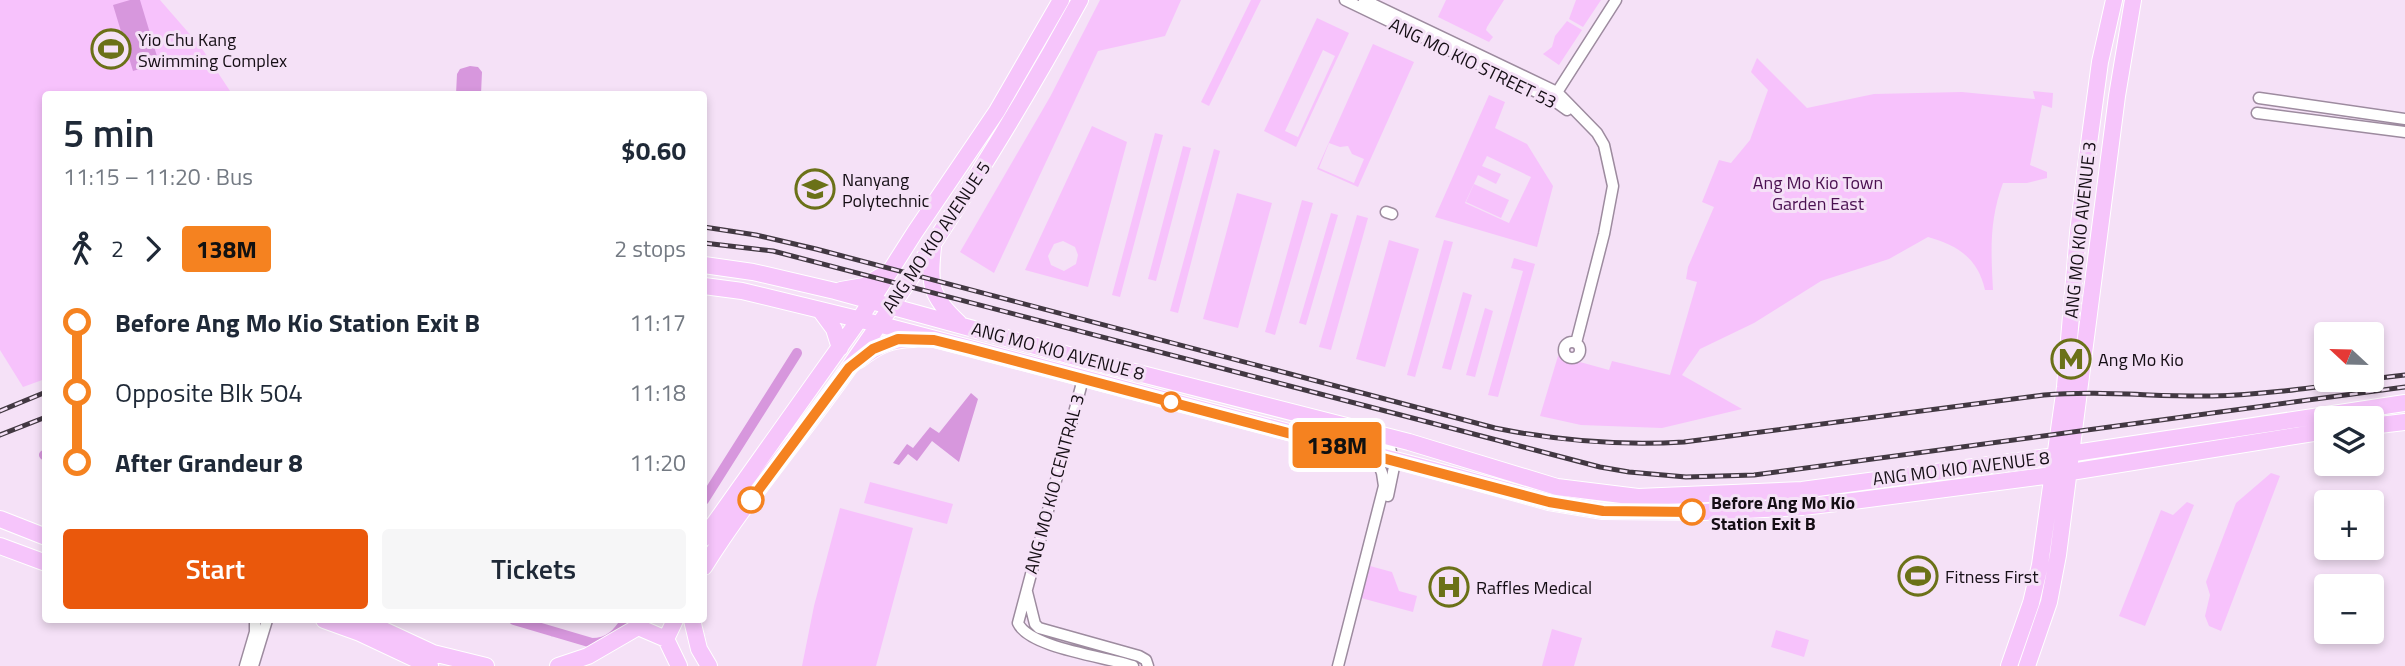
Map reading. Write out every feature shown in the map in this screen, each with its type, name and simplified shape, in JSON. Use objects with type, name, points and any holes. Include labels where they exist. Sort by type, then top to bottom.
[{"type":"main road","name":"ANG MO KIO AVENUE 5","points":[[707,534],[859,320],[997,111],[1061,0]]},
{"type":"main road","name":"ANG MO KIO AVENUE 5","points":[[707,563],[849,368],[933,245],[1014,119],[1080,0]]},
{"type":"main road","name":"ANG MO KIO AVENUE 3","points":[[2009,666],[2031,604],[2050,498],[2066,387],[2087,155],[2100,62],[2114,0]]},
{"type":"main road","name":"ANG MO KIO AVENUE 3","points":[[2027,666],[2049,602],[2059,555],[2117,96],[2133,0]]},
{"type":"main road","points":[[933,245],[930,279],[940,306],[961,325]]},
{"type":"main road","name":"ANG MO KIO AVENUE 8","points":[[707,265],[753,272],[835,291],[1388,437],[1557,486],[1638,497],[1802,489],[2055,456],[2405,403]]},
{"type":"main road","points":[[835,291],[864,286],[890,271]]},
{"type":"main road","name":"ANG MO KIO AVENUE 8","points":[[707,286],[742,291],[878,324],[1549,502],[1603,511],[1703,512],[1803,507],[2052,475],[2314,433]]},
{"type":"main road","points":[[820,310],[834,330],[840,348]]},
{"type":"main road","points":[[849,368],[873,349],[898,339],[934,340]]},
{"type":"main road","points":[[1283,431],[1293,425],[1293,417],[1288,411]]},
{"type":"main road","points":[[2384,424],[2405,422]]},
{"type":"main road","points":[[2029,478],[2044,488],[2050,498]]},
{"type":"main road","points":[[0,519],[42,535]]},
{"type":"main road","points":[[0,546],[42,561]]},
{"type":"main road","points":[[332,623],[430,666]]},
{"type":"main road","points":[[368,623],[433,653],[486,666]]},
{"type":"main road","points":[[641,623],[666,639],[679,666]]},
{"type":"main road","points":[[570,665],[596,653],[641,623]]},
{"type":"main road","points":[[598,666],[641,623]]},
{"type":"main road","points":[[666,639],[674,623]]},
{"type":"main road","points":[[693,623],[699,649],[709,666]]},
{"type":"street","name":"ANG MO KIO STREET 53","points":[[1345,0],[1555,96]]},
{"type":"street","name":"ANG MO KIO STREET 53","points":[[1364,0],[1555,96],[1597,133],[1604,145],[1613,186],[1604,234],[1573,342]]},
{"type":"street","points":[[1555,96],[1616,0]]},
{"type":"street","points":[[2259,98],[2405,119]]},
{"type":"street","points":[[2257,113],[2405,132]]},
{"type":"street","name":"ANG MO KIO CENTRAL 3","points":[[1083,379],[1018,623],[1030,636],[1041,641],[1133,666]]},
{"type":"street","points":[[1367,555],[1376,538],[1393,474],[1394,460],[1388,437]]},
{"type":"street","points":[[1338,666],[1384,486],[1375,455]]},
{"type":"street","name":"ANG MO KIO CENTRAL 3","points":[[1026,589],[1035,624],[1044,631],[1139,656],[1146,660],[1148,666]]},
{"type":"street","points":[[245,666],[255,623]]},
{"type":"street","points":[[253,666],[266,623]]},
{"type":"green space","points":[[0,0],[160,0],[201,47],[230,91],[42,91],[42,380],[23,387],[0,350]]},
{"type":"green space","points":[[1100,0],[1181,0],[1165,36],[1098,51],[994,273],[960,252],[1050,97]]},
{"type":"green space","points":[[1251,0],[1261,0],[1209,106],[1201,102]]},
{"type":"green space","points":[[1446,0],[1504,0],[1487,27],[1486,30],[1493,37],[1489,42],[1438,17]]},
{"type":"green space","points":[[1576,0],[1601,0],[1583,27],[1569,19]]},
{"type":"green space","points":[[1317,18],[1349,33],[1296,147],[1264,131]],"holes":[[[1323,50],[1335,56],[1298,137],[1285,131]]]},
{"type":"green space","points":[[1567,21],[1582,30],[1559,65],[1543,54],[1552,47],[1555,36]]},
{"type":"green space","points":[[1373,44],[1414,62],[1358,187],[1317,169]],"holes":[[[1329,143],[1340,147],[1348,146],[1352,154],[1364,159],[1354,183],[1319,168]]]},
{"type":"green space","name":"Ang Mo Kio Town Garden East","points":[[1757,58],[1807,108],[1874,94],[1962,92],[2035,99],[2033,91],[2053,93],[2052,108],[2042,105],[2030,165],[2047,172],[2047,178],[2027,183],[2003,183],[1998,197],[1992,236],[1993,290],[1985,290],[1977,269],[1965,254],[1928,237],[1889,259],[1821,281],[1754,323],[1700,349],[1682,375],[1742,409],[1662,428],[1581,425],[1540,416],[1558,356],[1609,370],[1612,361],[1670,375],[1697,282],[1686,279],[1688,267],[1714,207],[1702,202],[1719,160],[1731,163],[1750,140],[1768,90],[1751,72]]},
{"type":"green space","points":[[1489,95],[1505,102],[1495,128],[1527,144],[1553,186],[1537,247],[1435,217]],"holes":[[[1487,156],[1531,177],[1509,223],[1465,203],[1478,175],[1496,184],[1501,174],[1482,166]]]},
{"type":"green space","points":[[1092,126],[1127,142],[1088,287],[1025,270]],"holes":[[[1063,241],[1075,247],[1078,255],[1076,264],[1064,271],[1051,265],[1048,256],[1054,244]]]},
{"type":"green space","points":[[1155,133],[1163,135],[1120,297],[1112,295]]},
{"type":"green space","points":[[1183,146],[1191,148],[1156,281],[1148,279]]},
{"type":"green space","points":[[1214,149],[1220,151],[1178,313],[1170,311]]},
{"type":"green space","points":[[1474,184],[1509,200],[1501,218],[1466,202]]},
{"type":"green space","points":[[1237,193],[1272,203],[1238,328],[1203,319]]},
{"type":"green space","points":[[1302,200],[1313,203],[1275,335],[1265,332]]},
{"type":"green space","points":[[1331,213],[1338,215],[1306,325],[1299,323]]},
{"type":"green space","points":[[1357,215],[1368,218],[1331,350],[1319,347]]},
{"type":"green space","points":[[1389,240],[1419,249],[1385,367],[1356,359]]},
{"type":"green space","points":[[1444,240],[1453,242],[1415,377],[1407,375]]},
{"type":"green space","points":[[1514,258],[1535,264],[1498,397],[1488,395],[1523,271],[1511,268]]},
{"type":"green space","points":[[1463,292],[1472,295],[1451,370],[1442,368]]},
{"type":"green space","points":[[1485,308],[1493,311],[1475,377],[1466,375]]},
{"type":"green space","points":[[2271,473],[2280,476],[2221,631],[2209,626],[2205,616],[2210,595],[2206,582],[2236,503]]},
{"type":"green space","points":[[870,482],[953,504],[947,524],[864,503]]},
{"type":"green space","points":[[2187,502],[2194,505],[2145,626],[2119,616],[2161,510],[2173,515]]},
{"type":"green space","points":[[840,508],[913,528],[876,666],[802,666],[814,606]]},
{"type":"green space","points":[[1370,566],[1392,572],[1399,591],[1417,596],[1413,612],[1361,598]]},
{"type":"green space","points":[[1552,629],[1582,638],[1574,666],[1542,666]]},
{"type":"green space","points":[[1776,630],[1809,640],[1804,657],[1771,647]]},
{"type":"shaded area","points":[[140,0],[159,63],[133,71],[113,5]]},
{"type":"shaded area","points":[[478,67],[482,72],[481,91],[456,91],[460,69]]},
{"type":"shaded area","points":[[971,393],[978,399],[959,462],[932,441],[917,461],[908,454],[899,465],[893,463],[907,444],[913,448],[930,427],[939,433]]},
{"type":"waterway","points":[[707,495],[797,353]]},
{"type":"waterway","points":[[524,623],[592,643],[612,636],[624,623]]},
{"type":"waterway","points":[[548,630],[552,635]]},
{"type":"railway","points":[[707,227],[756,235],[816,249],[1495,428],[1589,441],[1684,442],[2044,395],[2232,395],[2314,387]]},
{"type":"railway","points":[[707,243],[773,251],[1600,467],[1686,477],[1754,475],[2405,387]]},
{"type":"railway","points":[[2384,377],[2405,375]]},
{"type":"railway","points":[[0,411],[42,394]]},
{"type":"railway","points":[[0,435],[42,419]]},
{"type":"bus line","name":"138M","points":[[751,500],[849,368],[873,349],[898,339],[934,340],[970,349],[1549,502],[1603,511],[1692,512]]},
{"type":"place","name":"Yio Chu Kang Swimming Complex","points":[[111,49]]},
{"type":"place","name":"Nanyang Polytechnic","points":[[815,189]]},
{"type":"place","name":"Ang Mo Kio","points":[[2071,359]]},
{"type":"place","name":"Before Ang Mo Kio Station Exit B","points":[[1692,512]]},
{"type":"place","name":"Fitness First","points":[[1918,576]]},
{"type":"place","name":"Raffles Medical","points":[[1449,587]]}]
